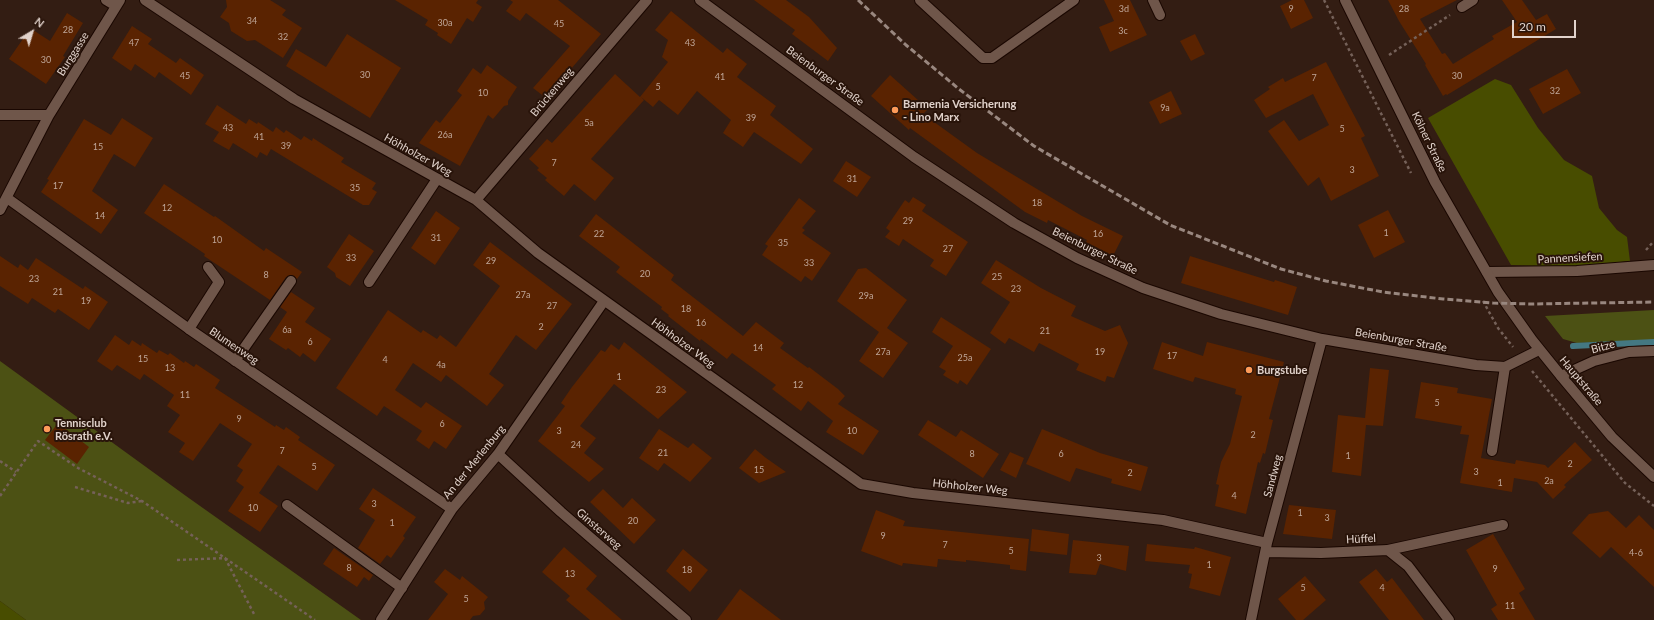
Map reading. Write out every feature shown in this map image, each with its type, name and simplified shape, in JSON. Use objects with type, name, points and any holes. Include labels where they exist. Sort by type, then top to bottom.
[{"type":"street","name":"Burggasse","points":[[0,210],[49,115],[118,3],[106,0]]},
{"type":"street","name":"Höhholzer Weg","points":[[145,0],[294,99],[476,200],[538,253],[860,484],[913,493],[1162,520],[1267,548]]},
{"type":"street","name":"Brückenweg","points":[[476,200],[647,0]]},
{"type":"street","name":"Beienburger Straße","points":[[700,0],[918,160],[1014,223],[1078,258],[1144,288],[1221,314],[1322,339],[1476,365],[1505,367],[1522,360],[1539,350]]},
{"type":"street","points":[[920,0],[983,58],[992,58],[1074,0]]},
{"type":"street","points":[[1153,0],[1160,15]]},
{"type":"street","name":"Kölner Straße","points":[[1345,0],[1435,182],[1498,292]]},
{"type":"street","points":[[1462,7],[1473,0]]},
{"type":"street","points":[[0,115],[49,115]]},
{"type":"street","points":[[369,282],[437,179]]},
{"type":"street","name":"Blumenweg","points":[[7,198],[189,329],[452,509]]},
{"type":"street","name":"Pannensiefen","points":[[1487,272],[1576,271],[1654,265]]},
{"type":"street","points":[[189,329],[219,282],[208,267]]},
{"type":"street","points":[[235,361],[291,281]]},
{"type":"street","name":"Hauptstraße","points":[[1498,292],[1539,350],[1612,437],[1654,476]]},
{"type":"street","name":"An der Merlenburg","points":[[381,620],[452,509],[498,454],[604,301]]},
{"type":"street","name":"Sandweg","points":[[1251,620],[1267,548],[1322,339]]},
{"type":"street","name":"Bitze","points":[[1561,376],[1594,361],[1629,352],[1654,351]]},
{"type":"street","points":[[1492,451],[1505,367]]},
{"type":"street","name":"Ginsterweg","points":[[498,454],[602,548],[686,620]]},
{"type":"street","points":[[287,505],[402,588]]},
{"type":"street","points":[[1388,550],[1503,525]]},
{"type":"street","name":"Hüffel","points":[[1267,548],[1321,553],[1388,550],[1408,566],[1450,620]]},
{"type":"path","points":[[1377,64],[1462,7]]},
{"type":"path","points":[[1522,360],[1625,482],[1654,506]]},
{"type":"path","points":[[0,496],[38,441],[78,468],[142,501],[315,620]]},
{"type":"path","points":[[0,461],[16,472]]},
{"type":"path","points":[[75,487],[128,503],[142,501]]},
{"type":"path","points":[[177,560],[225,558]]},
{"type":"path","points":[[225,558],[254,614]]},
{"type":"green space","points":[[1654,310],[1654,343],[1603,346],[1602,342],[1577,343],[1563,339],[1545,316]]},
{"type":"green space","name":"Tennisclub Rösrath e.V.","points":[[0,361],[186,496],[361,620],[26,620],[0,601]]},
{"type":"shaded area","points":[[1495,79],[1511,85],[1538,128],[1564,160],[1592,176],[1599,208],[1617,230],[1627,237],[1630,261],[1577,267],[1511,265],[1428,118]]},
{"type":"shaded area","points":[[0,601],[26,620],[0,620]]},
{"type":"building","points":[[226,0],[270,0],[286,10],[282,15],[302,28],[283,58],[255,40],[247,41],[231,31],[229,23],[220,17],[227,7]]},
{"type":"building","points":[[395,0],[478,0],[476,3],[482,7],[473,22],[467,18],[451,44],[437,35],[438,33],[425,25],[428,20]]},
{"type":"building","points":[[510,0],[558,0],[601,34],[546,98],[533,88],[570,46],[526,13],[520,21],[506,11],[513,2]]},
{"type":"building","points":[[754,0],[786,0],[809,17],[837,48],[828,61],[792,34],[795,30]]},
{"type":"building","points":[[1104,0],[1130,0],[1147,35],[1110,52],[1099,27],[1114,21]]},
{"type":"building","points":[[1292,0],[1304,0],[1313,18],[1291,29],[1280,6]]},
{"type":"building","points":[[1388,0],[1457,0],[1420,19],[1442,54],[1445,53],[1453,64],[1494,39],[1492,36],[1517,22],[1502,0],[1522,0],[1536,20],[1547,14],[1556,29],[1443,96]]},
{"type":"building","points":[[671,11],[723,53],[727,48],[747,64],[737,77],[776,106],[770,115],[813,149],[801,164],[754,132],[743,147],[723,133],[731,120],[697,91],[678,115],[659,100],[653,107],[641,97],[644,100],[591,159],[614,178],[595,201],[574,184],[564,196],[545,180],[547,178],[537,170],[539,168],[529,159],[547,139],[552,143],[615,74],[640,97],[668,62],[662,57],[668,40],[655,30]]},
{"type":"building","points":[[67,13],[83,23],[63,56],[65,57],[46,84],[9,59],[25,36],[28,38],[33,30],[50,41]]},
{"type":"building","points":[[132,26],[152,39],[148,44],[176,63],[180,58],[204,75],[191,95],[159,72],[155,78],[135,64],[131,71],[112,58]]},
{"type":"building","points":[[347,34],[401,68],[370,118],[286,66],[296,49],[326,67]]},
{"type":"building","points":[[1195,34],[1205,54],[1191,61],[1180,41]]},
{"type":"building","points":[[1326,62],[1365,136],[1361,138],[1379,176],[1331,201],[1319,177],[1308,186],[1268,131],[1284,120],[1299,141],[1329,125],[1313,94],[1266,118],[1254,100],[1270,89],[1268,87],[1283,78],[1285,82]]},
{"type":"building","points":[[487,65],[517,87],[508,101],[508,105],[504,106],[493,119],[488,115],[460,166],[419,143],[436,120],[440,123],[462,95],[457,91],[473,68],[481,74]]},
{"type":"building","points":[[1567,69],[1581,93],[1543,114],[1529,89]]},
{"type":"building","points":[[890,75],[928,109],[923,114],[977,153],[1082,216],[1123,236],[1113,256],[1086,242],[1087,240],[1048,220],[1047,223],[1025,212],[910,128],[909,130],[871,96]]},
{"type":"building","points":[[1171,91],[1182,114],[1160,124],[1149,102]]},
{"type":"building","points":[[217,105],[246,124],[249,119],[257,124],[258,122],[273,132],[276,127],[284,133],[286,130],[301,140],[304,136],[312,141],[313,138],[344,158],[341,162],[376,183],[372,189],[377,192],[369,205],[363,205],[271,149],[267,156],[260,152],[257,158],[233,143],[229,150],[213,141],[219,132],[205,124]]},
{"type":"building","points":[[122,118],[153,138],[135,167],[114,154],[92,191],[118,210],[101,234],[41,192],[49,180],[47,179],[84,119],[111,135]]},
{"type":"building","points":[[846,161],[871,177],[857,197],[833,181]]},
{"type":"building","points":[[164,184],[214,217],[215,216],[264,251],[266,248],[302,272],[297,279],[292,275],[286,277],[270,300],[204,256],[205,254],[144,213]]},
{"type":"building","points":[[913,197],[926,205],[922,211],[968,242],[946,276],[930,266],[934,260],[903,239],[899,246],[885,237],[890,231],[886,228],[905,200],[909,203]]},
{"type":"building","points":[[799,198],[816,211],[802,228],[805,230],[802,233],[831,253],[812,281],[805,276],[801,282],[762,255],[768,246],[765,244]]},
{"type":"building","points":[[1388,210],[1405,242],[1374,258],[1358,225]]},
{"type":"building","points":[[436,211],[460,228],[435,265],[411,248]]},
{"type":"building","points":[[596,214],[674,275],[671,280],[743,336],[756,322],[784,343],[780,348],[808,368],[809,367],[838,389],[845,396],[838,404],[879,431],[863,455],[826,432],[833,421],[808,401],[801,411],[772,389],[776,385],[732,353],[727,359],[701,339],[700,341],[668,316],[669,315],[661,309],[662,307],[616,272],[620,267],[579,236]]},
{"type":"building","points":[[349,234],[374,251],[350,286],[336,277],[335,273],[327,267]]},
{"type":"building","points":[[490,242],[572,304],[536,350],[516,335],[489,374],[504,385],[487,406],[446,375],[441,382],[413,363],[395,390],[421,408],[426,402],[462,426],[446,449],[434,441],[429,449],[416,440],[422,431],[384,406],[377,416],[336,388],[388,310],[421,333],[423,330],[437,339],[440,335],[456,347],[500,286],[473,265]]},
{"type":"building","points":[[0,256],[18,268],[20,264],[28,270],[36,258],[83,289],[85,286],[108,302],[89,330],[58,309],[55,313],[32,298],[28,304],[0,286]]},
{"type":"building","points":[[1190,256],[1274,282],[1275,280],[1297,287],[1288,315],[1181,283]]},
{"type":"building","points":[[996,260],[1041,288],[1076,306],[1071,316],[1105,331],[1120,325],[1128,343],[1114,378],[1107,376],[1105,382],[1076,370],[1079,364],[1039,343],[1034,352],[1009,338],[1005,344],[990,333],[1010,302],[981,283]]},
{"type":"building","points":[[866,268],[907,300],[887,328],[908,343],[883,378],[859,361],[879,332],[837,301],[858,269]]},
{"type":"building","points":[[291,292],[315,308],[305,322],[331,339],[315,362],[303,353],[300,357],[288,348],[286,350],[269,339],[287,312],[280,307]]},
{"type":"building","points":[[941,317],[991,349],[967,385],[960,380],[958,384],[943,375],[946,371],[939,367],[953,346],[932,332]]},
{"type":"building","points":[[115,335],[129,345],[132,340],[141,346],[142,343],[157,353],[159,350],[168,355],[170,353],[184,363],[185,361],[194,367],[196,364],[220,380],[215,388],[275,427],[276,425],[284,430],[286,427],[300,437],[298,440],[335,465],[317,491],[278,465],[259,493],[278,506],[260,532],[228,511],[244,487],[236,481],[243,470],[237,466],[252,444],[220,423],[193,461],[179,452],[185,443],[168,432],[180,415],[167,406],[174,395],[144,374],[140,380],[117,365],[112,371],[97,361]]},
{"type":"building","points":[[624,342],[687,392],[658,419],[614,384],[580,426],[596,438],[584,453],[604,469],[589,482],[538,441],[565,406],[561,403],[572,387],[601,350],[605,352],[611,344],[619,350]]},
{"type":"building","points":[[1162,342],[1203,356],[1207,342],[1284,362],[1269,419],[1273,420],[1265,454],[1263,453],[1260,463],[1258,462],[1246,514],[1215,506],[1219,485],[1216,484],[1221,462],[1230,444],[1242,396],[1235,394],[1236,389],[1195,377],[1193,382],[1153,369]]},
{"type":"building","points":[[1370,368],[1389,370],[1383,426],[1366,425],[1361,476],[1332,472],[1338,415],[1365,418]]},
{"type":"building","points":[[1421,382],[1458,388],[1457,393],[1492,399],[1481,458],[1515,464],[1516,460],[1545,465],[1548,468],[1575,442],[1592,460],[1564,485],[1566,487],[1553,499],[1537,482],[1514,478],[1512,492],[1460,483],[1469,435],[1460,434],[1462,426],[1415,418]]},
{"type":"building","points":[[928,420],[956,437],[961,430],[999,454],[983,478],[918,435]]},
{"type":"building","points":[[58,423],[89,447],[77,464],[45,440]]},
{"type":"building","points":[[659,429],[688,448],[693,443],[712,458],[690,482],[664,463],[658,471],[639,458]]},
{"type":"building","points":[[1042,429],[1100,453],[1148,467],[1141,491],[1111,483],[1112,479],[1076,468],[1070,482],[1026,464]]},
{"type":"building","points":[[755,449],[786,472],[759,483],[739,468]]},
{"type":"building","points":[[1010,452],[1024,458],[1016,478],[1000,470]]},
{"type":"building","points":[[373,488],[416,517],[403,536],[405,538],[391,558],[387,555],[380,564],[358,548],[375,520],[359,509]]},
{"type":"building","points":[[603,489],[623,508],[632,498],[656,520],[634,544],[590,502]]},
{"type":"building","points":[[1289,505],[1336,510],[1332,539],[1283,534]]},
{"type":"building","points":[[876,510],[905,521],[903,526],[1029,539],[1026,571],[1010,569],[1010,565],[966,560],[966,562],[938,559],[937,567],[903,563],[902,566],[861,551]]},
{"type":"building","points":[[1608,511],[1626,528],[1639,515],[1654,530],[1654,587],[1611,547],[1600,558],[1572,533],[1589,514]]},
{"type":"building","points":[[1032,529],[1069,534],[1067,555],[1030,551]]},
{"type":"building","points":[[1493,534],[1525,589],[1519,593],[1535,620],[1498,620],[1491,609],[1497,605],[1466,550]]},
{"type":"building","points":[[1073,540],[1129,546],[1126,571],[1100,564],[1096,575],[1069,573]]},
{"type":"building","points":[[1147,544],[1194,549],[1195,547],[1231,557],[1220,596],[1189,588],[1192,574],[1188,573],[1190,565],[1145,561]]},
{"type":"building","points":[[564,547],[597,576],[586,589],[622,620],[590,620],[566,600],[570,596],[542,572]]},
{"type":"building","points":[[334,548],[373,575],[369,581],[364,577],[357,587],[323,564]]},
{"type":"building","points":[[683,549],[708,570],[690,592],[666,571]]},
{"type":"building","points":[[445,569],[460,580],[462,576],[488,597],[484,602],[485,609],[480,615],[473,616],[470,620],[428,620],[448,594],[434,582]]},
{"type":"building","points":[[1376,569],[1387,582],[1392,578],[1424,620],[1389,620],[1359,582]]},
{"type":"building","points":[[1305,576],[1326,600],[1303,620],[1296,620],[1278,599]]},
{"type":"building","points":[[740,589],[781,620],[717,620]]},
{"type":"waterway","points":[[1573,346],[1654,342]]},
{"type":"railway","points":[[858,0],[906,45],[959,89],[1034,146],[1170,225],[1281,269],[1326,281],[1383,292],[1443,299],[1531,304],[1654,302]]},
{"type":"place","name":"Barmenia Versicherung - Lino Marx","points":[[895,110]]},
{"type":"place","name":"Burgstube","points":[[1249,370]]},
{"type":"place","name":"Tennisclub Rösrath e.V.","points":[[47,429]]}]
